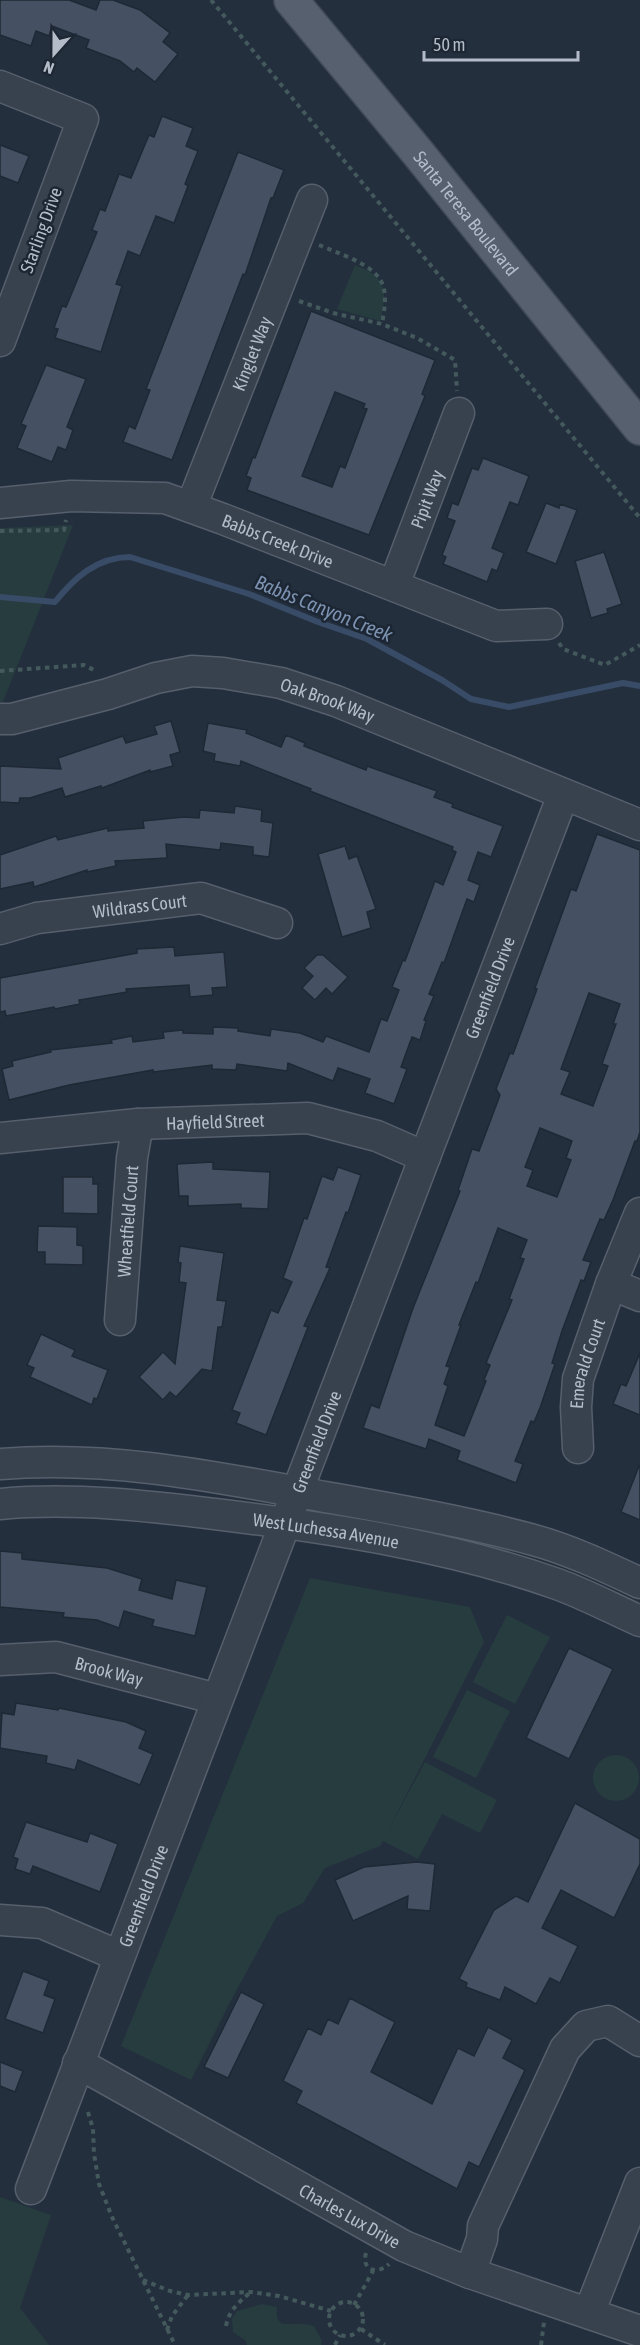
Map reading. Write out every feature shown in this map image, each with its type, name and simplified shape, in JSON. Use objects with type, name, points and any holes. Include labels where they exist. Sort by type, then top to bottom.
[{"type":"main road","name":"Santa Teresa Boulevard","points":[[291,0],[640,428]]},
{"type":"street","name":"Starling Drive","points":[[0,86],[83,119],[0,341]]},
{"type":"street","name":"Kinglet Way","points":[[191,507],[312,200]]},
{"type":"street","name":"Pipit Way","points":[[394,585],[459,413]]},
{"type":"street","name":"Babbs Creek Drive","points":[[0,503],[71,496],[165,498],[496,626],[547,624]]},
{"type":"street","name":"Oak Brook Way","points":[[0,719],[12,719],[156,678],[192,671],[223,673],[281,683],[336,701],[640,825]]},
{"type":"street","name":"Greenfield Drive","points":[[31,2189],[563,795]]},
{"type":"street","name":"Wildrass Court","points":[[0,929],[37,918],[201,898],[277,923]]},
{"type":"street","name":"Hayfield Street","points":[[0,1138],[138,1124],[309,1118],[377,1136],[424,1157]]},
{"type":"street","name":"Wheatfield Court","points":[[120,1320],[132,1158],[138,1124]]},
{"type":"street","name":"Emerald Court","points":[[578,1448],[576,1407],[578,1379],[611,1284],[640,1213]]},
{"type":"street","points":[[611,1284],[640,1296]]},
{"type":"street","name":"West Luchessa Avenue","points":[[0,1464],[32,1461],[103,1462],[202,1473],[432,1517],[531,1539],[590,1559],[640,1582]]},
{"type":"street","name":"West Luchessa Avenue","points":[[0,1504],[37,1501],[165,1508],[285,1523],[434,1549],[557,1584],[640,1621]]},
{"type":"street","name":"Brook Way","points":[[0,1660],[56,1657],[217,1698]]},
{"type":"street","points":[[0,1920],[42,1923],[119,1956]]},
{"type":"street","points":[[470,2273],[482,2240],[483,2226],[565,2049],[586,2026],[608,2021],[640,2042]]},
{"type":"street","name":"Charles Lux Drive","points":[[78,2063],[404,2246],[470,2273],[640,2331]]},
{"type":"street","points":[[589,2313],[640,2183]]},
{"type":"path","points":[[212,0],[640,518]]},
{"type":"path","points":[[297,237],[353,259],[381,281],[386,301],[382,324]]},
{"type":"path","points":[[276,292],[333,313],[382,324],[417,338],[455,360],[459,413]]},
{"type":"path","points":[[547,624],[563,649],[605,665],[640,645]]},
{"type":"path","points":[[0,671],[84,665],[129,687]]},
{"type":"path","points":[[88,2106],[99,2184],[112,2217],[175,2345]]},
{"type":"path","points":[[367,2251],[364,2260],[366,2266],[373,2271],[380,2271],[390,2263]]},
{"type":"path","points":[[354,2305],[373,2271]]},
{"type":"path","points":[[143,2280],[170,2291],[188,2295],[251,2292],[279,2296],[331,2311]]},
{"type":"path","points":[[226,2326],[228,2315],[237,2303],[251,2292]]},
{"type":"path","points":[[167,2331],[172,2316],[188,2295]]},
{"type":"path","points":[[339,2304],[354,2305],[362,2313],[361,2328],[352,2336],[340,2336],[335,2333],[329,2323],[331,2311],[339,2304]]},
{"type":"path","points":[[540,2344],[546,2317]]},
{"type":"path","points":[[361,2328],[385,2345]]},
{"type":"path","points":[[335,2345],[340,2336]]},
{"type":"green space","points":[[355,265],[373,275],[382,286],[384,301],[380,321],[337,309]]},
{"type":"green space","points":[[73,525],[3,702],[0,702],[0,528]]},
{"type":"green space","points":[[310,1578],[470,1607],[484,1642],[388,1831],[425,1762],[497,1800],[480,1833],[442,1814],[418,1859],[383,1841],[380,1846],[325,1868],[303,1903],[277,1916],[191,2080],[121,2046]]},
{"type":"green space","points":[[507,1615],[550,1637],[515,1704],[473,1682]]},
{"type":"green space","points":[[467,1690],[510,1711],[476,1778],[433,1757]]},
{"type":"green space","points":[[616,1755],[632,1762],[639,1778],[632,1794],[616,1801],[600,1794],[593,1778],[600,1762]]},
{"type":"green space","points":[[0,2197],[51,2215],[20,2308],[49,2345],[0,2345]]},
{"type":"green space","points":[[262,2304],[277,2307],[277,2318],[282,2323],[314,2326],[322,2341],[321,2345],[247,2345],[245,2340],[233,2332],[232,2319],[237,2311]]},
{"type":"building","points":[[0,0],[69,0],[96,10],[100,0],[113,0],[140,10],[170,33],[163,42],[178,54],[155,82],[137,68],[134,72],[120,61],[86,48],[89,40],[52,26],[49,36],[36,31],[31,46],[0,35]]},
{"type":"building","points":[[162,116],[193,128],[186,146],[198,151],[185,184],[188,186],[174,223],[156,216],[140,256],[128,251],[116,284],[122,286],[101,352],[55,338],[58,329],[54,328],[62,306],[66,307],[97,232],[92,230],[100,209],[105,211],[119,174],[131,178],[149,135],[154,137]]},
{"type":"building","points":[[0,145],[29,156],[18,183],[0,176]]},
{"type":"building","points":[[238,152],[284,170],[273,198],[271,198],[245,275],[243,274],[172,460],[123,442],[129,426],[135,429],[150,390],[146,389]]},
{"type":"building","points":[[311,311],[435,360],[422,394],[425,396],[369,535],[247,490],[251,478],[246,476],[253,457],[255,458]],"holes":[[[335,392],[365,404],[363,408],[367,409],[345,468],[340,466],[332,487],[302,476]]]},
{"type":"building","points":[[46,365],[86,379],[67,427],[73,430],[66,450],[58,447],[52,462],[17,448],[26,426],[21,424]]},
{"type":"building","points":[[483,458],[529,476],[518,505],[510,502],[492,548],[504,553],[497,571],[492,569],[487,582],[443,564],[446,557],[442,555],[455,521],[447,518],[452,503],[458,505],[472,468],[478,470]]},
{"type":"building","points":[[546,503],[559,508],[560,504],[577,510],[556,564],[526,552]]},
{"type":"building","points":[[604,552],[622,604],[607,609],[608,613],[591,618],[575,561]]},
{"type":"building","points":[[171,721],[180,752],[170,755],[173,766],[150,772],[150,770],[102,788],[101,786],[65,797],[62,788],[30,798],[20,798],[19,803],[0,802],[0,766],[61,769],[58,758],[123,736],[126,743],[157,734],[154,726]]},
{"type":"building","points":[[208,723],[247,730],[246,733],[281,747],[286,735],[305,743],[304,746],[366,770],[367,766],[437,791],[434,797],[453,804],[452,807],[503,826],[491,857],[478,852],[468,880],[480,885],[474,902],[467,899],[444,963],[442,962],[429,994],[434,996],[424,1020],[426,1021],[420,1040],[412,1037],[401,1067],[407,1069],[394,1104],[365,1093],[370,1079],[338,1068],[333,1081],[288,1063],[287,1071],[237,1064],[236,1070],[212,1069],[212,1065],[153,1072],[153,1070],[69,1085],[9,1100],[2,1069],[13,1066],[12,1061],[51,1052],[50,1050],[112,1043],[111,1040],[132,1036],[133,1042],[164,1038],[163,1032],[183,1030],[183,1033],[213,1034],[213,1027],[238,1028],[238,1031],[270,1036],[271,1029],[300,1033],[323,1042],[326,1036],[369,1052],[381,1019],[387,1021],[399,990],[392,987],[403,960],[405,961],[435,881],[443,885],[456,852],[452,850],[453,847],[310,791],[311,789],[241,761],[240,766],[214,761],[215,754],[203,751]]},
{"type":"building","points":[[235,806],[262,810],[261,821],[273,823],[269,857],[253,855],[253,847],[221,843],[220,850],[166,844],[167,858],[115,861],[116,866],[87,872],[87,870],[34,887],[33,882],[0,889],[0,855],[56,836],[58,840],[108,828],[108,831],[144,828],[143,821],[184,817],[199,818],[200,810],[234,813]]},
{"type":"building","points":[[597,834],[640,850],[640,1132],[613,1200],[604,1220],[600,1219],[583,1260],[591,1262],[584,1281],[581,1280],[562,1331],[552,1363],[555,1364],[540,1408],[534,1422],[531,1421],[515,1461],[523,1464],[516,1483],[457,1460],[460,1451],[429,1439],[426,1449],[363,1428],[371,1405],[379,1408],[413,1308],[460,1191],[458,1190],[472,1149],[479,1151],[500,1095],[496,1089],[510,1053],[513,1054],[571,889],[576,891]],"holes":[[[589,993],[620,1004],[613,1024],[616,1024],[602,1064],[608,1066],[593,1106],[561,1094],[570,1072],[561,1069]],[[540,1128],[572,1141],[566,1158],[571,1160],[557,1197],[527,1186],[533,1170],[525,1167]],[[498,1228],[527,1240],[520,1258],[524,1259],[509,1299],[512,1300],[486,1363],[490,1365],[484,1380],[486,1381],[464,1436],[435,1425],[448,1386],[444,1384],[450,1367],[446,1366],[461,1325],[459,1325],[476,1282],[478,1283]]]},
{"type":"building","points":[[345,846],[349,859],[357,856],[376,909],[367,912],[371,928],[342,937],[318,854]]},
{"type":"building","points":[[174,947],[175,956],[224,952],[227,987],[212,988],[213,995],[190,997],[189,985],[126,989],[127,992],[79,1000],[80,1004],[55,1009],[54,1007],[6,1016],[5,1011],[0,1012],[0,978],[137,953],[137,949]]},
{"type":"building","points":[[317,955],[323,955],[348,977],[332,994],[326,988],[315,1000],[302,988],[313,976],[304,968]]},
{"type":"building","points":[[213,1162],[213,1169],[270,1172],[268,1209],[241,1208],[241,1204],[188,1206],[188,1196],[179,1196],[177,1164]]},
{"type":"building","points":[[338,1167],[361,1175],[326,1267],[330,1268],[304,1326],[308,1327],[266,1435],[236,1423],[240,1413],[232,1410],[271,1310],[278,1313],[292,1282],[283,1278],[304,1218],[307,1219],[322,1176],[333,1180]]},
{"type":"building","points":[[63,1177],[93,1177],[93,1184],[98,1184],[98,1214],[63,1213]]},
{"type":"building","points":[[38,1226],[77,1227],[77,1245],[83,1246],[83,1265],[45,1264],[45,1252],[37,1252]]},
{"type":"building","points":[[180,1246],[224,1253],[217,1300],[226,1301],[222,1327],[218,1327],[212,1371],[202,1369],[176,1397],[170,1392],[163,1400],[139,1377],[163,1352],[175,1364],[186,1283],[179,1282]]},
{"type":"building","points":[[41,1334],[75,1350],[72,1356],[108,1370],[97,1399],[94,1398],[92,1405],[30,1377],[34,1368],[27,1365]]},
{"type":"building","points":[[640,1353],[640,1415],[613,1404],[621,1384],[626,1386]]},
{"type":"building","points":[[640,1466],[640,1520],[621,1512]]},
{"type":"building","points":[[0,1551],[22,1553],[22,1559],[107,1568],[142,1579],[139,1590],[172,1599],[176,1580],[207,1587],[195,1636],[152,1626],[154,1620],[124,1611],[119,1628],[97,1620],[63,1617],[64,1613],[0,1607]]},
{"type":"building","points":[[569,1648],[613,1669],[569,1759],[526,1738]]},
{"type":"building","points":[[16,1703],[58,1710],[59,1708],[126,1722],[146,1731],[139,1748],[153,1754],[140,1785],[78,1760],[75,1770],[46,1763],[47,1756],[0,1748],[2,1713],[14,1715]]},
{"type":"building","points":[[575,1803],[640,1839],[640,1864],[614,1918],[561,1890],[542,1928],[578,1946],[560,1983],[550,1978],[536,2004],[505,1987],[500,2000],[466,1987],[467,1983],[459,1979],[494,1910],[516,1896],[528,1902]]},
{"type":"building","points":[[26,1822],[87,1842],[90,1833],[118,1844],[100,1892],[33,1866],[30,1874],[15,1869],[18,1859],[13,1857]]},
{"type":"building","points":[[417,1862],[435,1864],[430,1911],[407,1909],[408,1896],[353,1921],[335,1880],[364,1867]]},
{"type":"building","points":[[23,1971],[49,1981],[44,1995],[55,1999],[43,2033],[5,2019]]},
{"type":"building","points":[[241,1992],[264,2004],[228,2078],[204,2067]]},
{"type":"building","points":[[350,1998],[395,2022],[371,2072],[432,2104],[458,2048],[474,2056],[488,2027],[512,2040],[503,2058],[525,2070],[479,2167],[469,2162],[457,2189],[296,2103],[302,2091],[283,2081],[308,2028],[321,2035],[328,2019],[338,2024]]},
{"type":"building","points":[[0,2062],[23,2071],[15,2092],[0,2086]]},
{"type":"waterway","name":"Babbs Canyon Creek","points":[[0,597],[55,602],[87,570],[107,561],[130,557],[249,594],[367,639],[442,680],[471,699],[509,707],[623,683],[640,686]]}]
